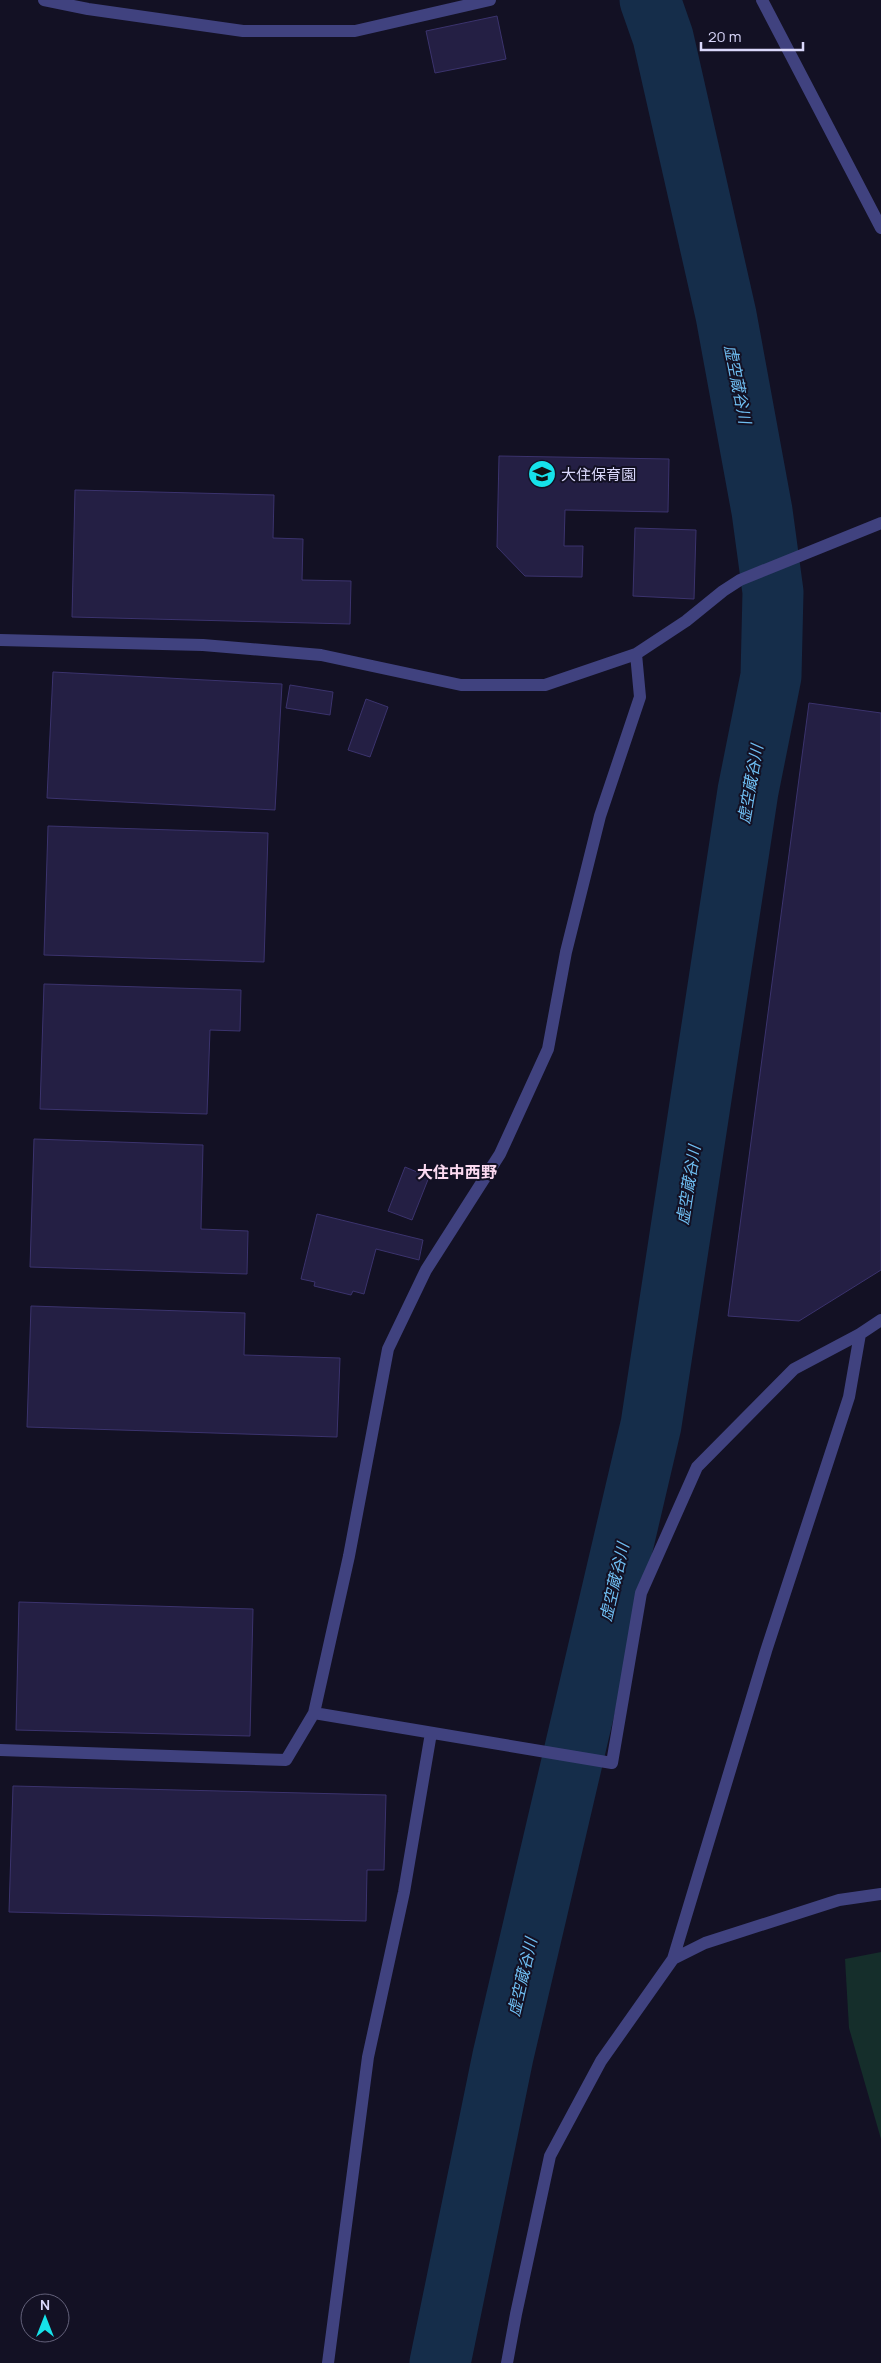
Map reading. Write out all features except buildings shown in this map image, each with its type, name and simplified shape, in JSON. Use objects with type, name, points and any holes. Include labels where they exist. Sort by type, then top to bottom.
[{"type":"street","points":[[44,0],[88,9],[243,30],[356,30],[490,0]]},
{"type":"street","points":[[762,0],[881,228]]},
{"type":"street","points":[[0,640],[203,646],[321,655],[461,685],[545,685],[636,654],[686,621],[723,591],[740,580],[800,554],[881,523]]},
{"type":"street","points":[[0,1750],[286,1760],[314,1713],[349,1556],[388,1350],[426,1270],[500,1154],[548,1049],[566,952],[600,816],[640,697],[636,654]]},
{"type":"street","points":[[314,1713],[612,1763],[641,1593],[697,1467],[794,1369],[860,1334],[881,1320]]},
{"type":"street","points":[[508,2363],[516,2314],[550,2156],[601,2062],[673,1959],[766,1652],[849,1397],[860,1334]]},
{"type":"street","points":[[328,2363],[368,2057],[404,1892],[431,1733]]},
{"type":"street","points":[[673,1959],[705,1943],[839,1900],[881,1894]]},
{"type":"green space","points":[[881,1952],[881,2139],[849,2028],[845,1959]]},
{"type":"waterway","name":"虚空蔵谷川","points":[[440,2363],[503,2056],[651,1425],[748,791],[771,676],[773,592],[762,511],[726,315],[663,37],[650,0]]},
{"type":"place","name":"大住保育園","points":[[542,474]]},
{"type":"district","name":"大住中西野","points":[[457,1172]]}]
